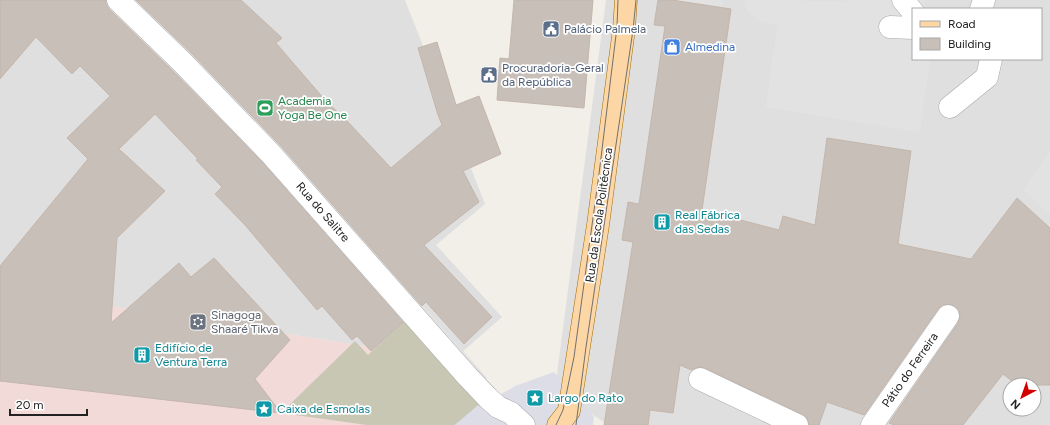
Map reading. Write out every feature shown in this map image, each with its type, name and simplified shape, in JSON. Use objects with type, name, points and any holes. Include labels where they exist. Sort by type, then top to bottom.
[{"type":"main road","name":"Rua da Escola Politécnica","points":[[566,420],[598,226],[624,29],[626,0]]},
{"type":"street","name":"Rua do Salitre","points":[[118,0],[182,62],[271,154],[484,393],[498,406],[511,413],[524,425]]},
{"type":"street","points":[[903,0],[912,11]]},
{"type":"street","points":[[890,27],[912,28]]},
{"type":"street","points":[[950,107],[987,77],[991,60]]},
{"type":"street","name":"Pátio do Ferreira","points":[[872,425],[948,316]]},
{"type":"street","points":[[700,379],[797,425]]},
{"type":"shaded area","points":[[0,0],[405,0],[485,204],[436,245],[502,317],[453,360],[0,289]]},
{"type":"shaded area","points":[[126,0],[137,0],[214,74],[256,118],[250,124]]},
{"type":"shaded area","points":[[606,0],[1050,0],[1050,425],[608,425],[555,389]]},
{"type":"shaded area","points":[[672,0],[723,0],[722,7]]},
{"type":"shaded area","points":[[744,0],[849,2],[849,0],[925,0],[925,5],[914,5],[898,20],[912,35],[912,60],[930,60],[920,132],[766,107],[777,25],[759,21],[747,11]]},
{"type":"shaded area","points":[[279,144],[380,256],[374,261],[274,148]]},
{"type":"shaded area","points":[[1050,152],[1050,215],[1023,190]]},
{"type":"shaded area","points":[[398,277],[487,378],[481,384],[393,282]]},
{"type":"shaded area","points":[[0,289],[453,360],[437,425],[0,425]]},
{"type":"shaded area","points":[[404,321],[479,405],[455,425],[367,425],[281,413],[355,341],[368,355]]},
{"type":"shaded area","name":"Largo do Rato","points":[[554,372],[594,417],[593,425],[455,425],[484,400],[486,402],[515,386]]},
{"type":"building","points":[[0,0],[106,0],[106,4],[109,9],[173,71],[262,162],[403,322],[371,351],[357,336],[352,340],[322,306],[317,310],[245,225],[215,194],[222,187],[196,160],[198,159],[155,114],[119,149],[165,191],[117,238],[111,323],[179,263],[191,277],[214,258],[290,340],[255,379],[281,413],[0,381],[0,266],[88,159],[67,138],[110,96],[80,66],[72,74],[36,37],[0,79]]},
{"type":"building","points":[[136,0],[241,0],[282,38],[276,43],[325,100],[391,168],[442,125],[418,48],[437,42],[456,105],[479,96],[501,154],[463,171],[479,202],[424,245],[492,317],[464,344],[426,302],[422,306],[280,145],[191,53]]},
{"type":"building","name":"Palácio Palmela","points":[[514,0],[593,0],[584,108],[497,100],[500,58],[509,59]]},
{"type":"building","points":[[658,0],[672,0],[731,9],[702,210],[779,230],[783,216],[815,225],[827,138],[911,151],[898,244],[971,259],[1017,198],[1050,228],[1050,385],[1042,385],[1042,377],[1007,377],[1003,374],[963,425],[894,425],[889,423],[958,323],[960,317],[959,310],[955,306],[949,304],[942,305],[938,309],[864,415],[827,402],[819,425],[809,425],[807,418],[802,414],[705,368],[699,367],[691,370],[680,365],[673,413],[650,410],[648,425],[604,425],[633,242],[622,240],[628,202],[639,204],[665,26],[654,25]]},
{"type":"tram line","points":[[556,425],[563,410],[574,357],[599,174],[617,27],[618,0]]},
{"type":"tram line","points":[[576,425],[586,347],[633,30],[636,0]]},
{"type":"place","name":"Palácio Palmela","points":[[551,29]]},
{"type":"place","name":"Almedina","points":[[672,47]]},
{"type":"place","name":"Procuradoria-Geral da República","points":[[489,75]]},
{"type":"place","name":"Academia Yoga Be One","points":[[265,108]]},
{"type":"place","name":"Real Fábrica das Sedas","points":[[662,222]]},
{"type":"place","name":"Sinagoga Shaaré Tikva","points":[[198,322]]},
{"type":"place","name":"Edifício de Ventura Terra","points":[[142,355]]},
{"type":"place","name":"Largo do Rato","points":[[535,398]]},
{"type":"place","name":"Caixa de Esmolas","points":[[264,409]]}]
